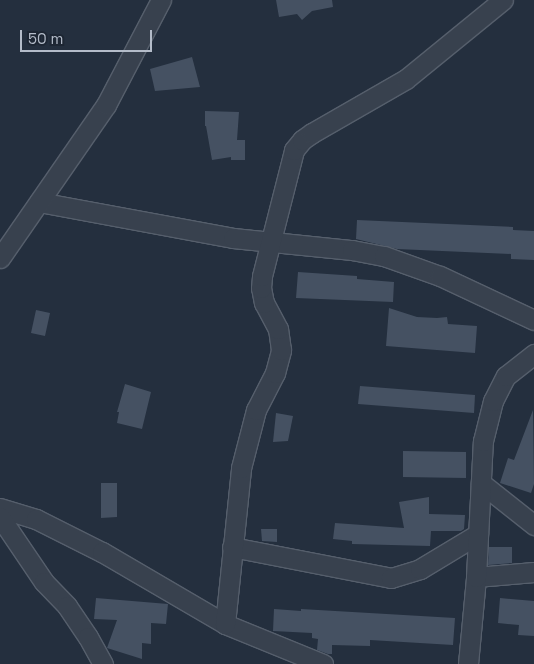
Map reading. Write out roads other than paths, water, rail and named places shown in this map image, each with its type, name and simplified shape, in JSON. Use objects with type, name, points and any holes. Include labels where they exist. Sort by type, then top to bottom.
[{"type":"street","points":[[0,258],[106,105],[161,0]]},
{"type":"street","points":[[225,624],[232,547],[244,458],[256,410],[275,374],[281,350],[278,329],[264,303],[261,288],[294,150],[302,140],[406,79],[503,0]]},
{"type":"street","points":[[39,202],[233,238],[271,240],[384,256],[440,276],[534,320]]},
{"type":"street","points":[[468,664],[476,577],[483,441],[493,402],[506,376],[534,354]]},
{"type":"street","points":[[481,483],[534,524]]},
{"type":"street","points":[[0,508],[36,519],[102,552],[225,624],[290,657],[323,664]]},
{"type":"street","points":[[0,517],[44,582],[77,622],[103,664]]},
{"type":"street","points":[[232,547],[391,578],[420,569],[478,534]]},
{"type":"street","points":[[476,577],[534,572]]}]
